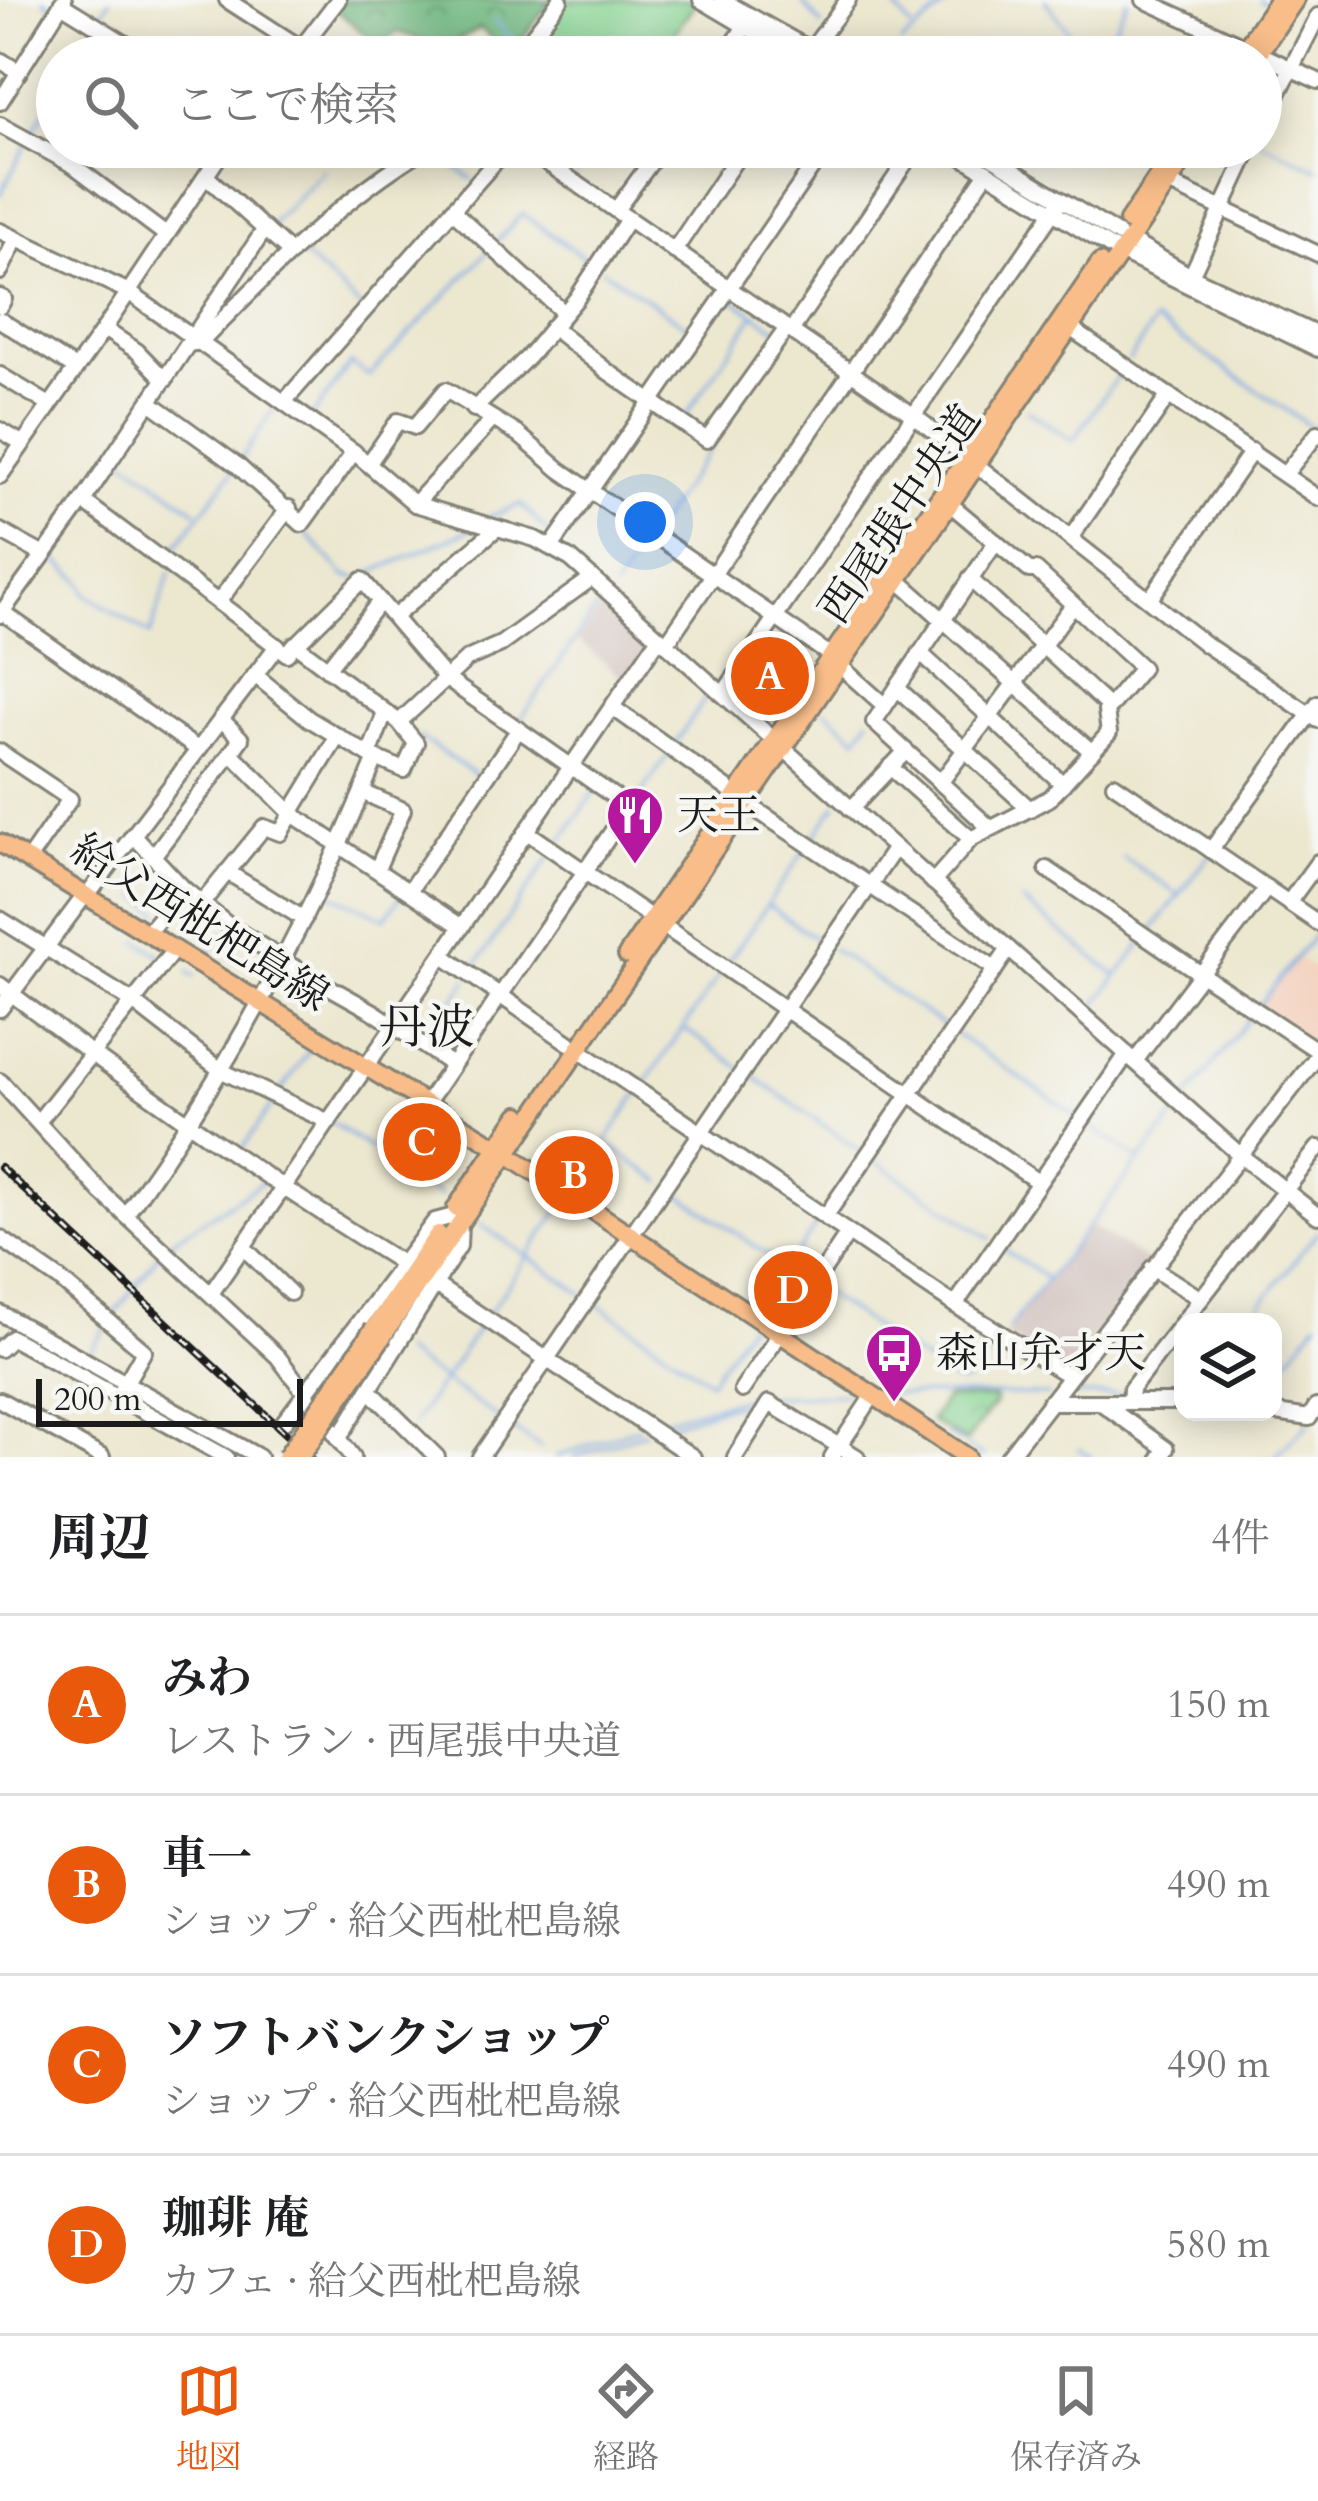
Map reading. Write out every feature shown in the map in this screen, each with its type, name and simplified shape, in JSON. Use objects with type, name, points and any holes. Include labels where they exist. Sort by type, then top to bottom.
[{"type":"main road","points":[[1259,36],[1278,0]]},
{"type":"main road","points":[[1265,36],[1295,0]]},
{"type":"main road","name":"西尾張中央道","points":[[835,660],[898,580],[950,504],[972,460],[1070,328],[1165,168]]},
{"type":"main road","name":"西尾張中央道","points":[[286,1457],[455,1220],[1119,243],[1178,168]]},
{"type":"main road","name":"給父西枇杷島線","points":[[0,842],[502,1150],[967,1457]]},
{"type":"main road","name":"西尾張中央道","points":[[300,1457],[378,1332]]},
{"type":"street","points":[[227,0],[275,36]]},
{"type":"street","points":[[310,36],[338,0]]},
{"type":"street","points":[[532,36],[560,0]]},
{"type":"street","points":[[701,0],[768,36]]},
{"type":"street","points":[[722,0],[780,36]]},
{"type":"street","points":[[820,36],[848,0]]},
{"type":"street","points":[[1144,0],[1215,36]]},
{"type":"street","points":[[42,36],[63,2],[115,36]]},
{"type":"street","points":[[1282,82],[1318,16]]},
{"type":"street","points":[[738,36],[745,26]]},
{"type":"street","points":[[0,102],[36,45]]},
{"type":"street","points":[[0,60],[19,72]]},
{"type":"street","points":[[1282,65],[1318,81]]},
{"type":"street","points":[[0,125],[36,145]]},
{"type":"street","points":[[77,168],[166,235]]},
{"type":"street","points":[[0,476],[212,168]]},
{"type":"street","points":[[194,341],[394,168]]},
{"type":"street","points":[[284,402],[490,168]]},
{"type":"street","points":[[555,168],[913,415],[1205,644],[1315,713],[1210,850]]},
{"type":"street","points":[[474,409],[528,357],[564,313],[649,168]]},
{"type":"street","points":[[674,250],[730,168]]},
{"type":"street","points":[[552,546],[812,168]]},
{"type":"street","points":[[552,327],[651,403],[712,439],[901,168]]},
{"type":"street","points":[[980,168],[1057,206]]},
{"type":"street","points":[[1004,168],[1119,243],[1318,349]]},
{"type":"street","points":[[1191,276],[1241,168]]},
{"type":"street","points":[[212,1292],[612,707],[713,575],[987,172]]},
{"type":"street","points":[[207,177],[291,253]]},
{"type":"street","points":[[1168,183],[1318,254]]},
{"type":"street","points":[[724,694],[1057,206]]},
{"type":"street","points":[[453,211],[564,313]]},
{"type":"street","points":[[196,748],[1,613],[194,341],[265,229]]},
{"type":"street","points":[[0,231],[127,291],[369,463],[415,504],[552,546],[1240,1155],[1318,1216]]},
{"type":"street","points":[[0,272],[16,239]]},
{"type":"street","points":[[1119,243],[1318,334]]},
{"type":"street","points":[[0,320],[75,368]]},
{"type":"street","points":[[1070,328],[1318,498]]},
{"type":"street","points":[[104,329],[165,380]]},
{"type":"street","points":[[0,375],[48,404]]},
{"type":"street","points":[[369,463],[398,421],[415,427],[446,390],[776,617],[835,660],[885,706]]},
{"type":"street","points":[[1072,536],[1168,394]]},
{"type":"street","points":[[151,403],[289,508],[302,524],[354,452]]},
{"type":"street","points":[[415,504],[493,418]]},
{"type":"street","points":[[0,430],[22,443]]},
{"type":"street","points":[[1285,474],[1318,433]]},
{"type":"street","points":[[1150,598],[1252,452]]},
{"type":"street","points":[[83,501],[287,654],[362,580],[445,678],[629,807],[426,1104]]},
{"type":"street","points":[[933,882],[971,838],[1051,798],[1109,733],[1106,711],[1142,668],[1036,570],[1029,570],[950,504]]},
{"type":"street","points":[[219,601],[289,508]]},
{"type":"street","points":[[394,617],[496,528]]},
{"type":"street","points":[[0,531],[42,554]]},
{"type":"street","points":[[989,827],[874,722],[996,542]]},
{"type":"street","points":[[128,1213],[192,1123],[304,919],[392,718],[467,659],[521,630],[592,578]]},
{"type":"street","points":[[970,579],[1109,707]]},
{"type":"street","points":[[898,580],[1092,752]]},
{"type":"street","points":[[327,669],[380,601]]},
{"type":"street","points":[[940,783],[1073,605]]},
{"type":"street","points":[[255,674],[309,719],[404,770],[416,743],[392,718],[296,645]]},
{"type":"street","points":[[0,1009],[6,989],[46,948],[277,646]]},
{"type":"street","points":[[920,652],[1063,784]]},
{"type":"street","points":[[897,688],[1030,809]]},
{"type":"street","points":[[612,707],[995,969]]},
{"type":"street","points":[[154,855],[241,739],[220,718]]},
{"type":"street","points":[[409,891],[519,729]]},
{"type":"street","points":[[202,903],[264,827],[280,833],[338,736]]},
{"type":"street","points":[[850,809],[906,751]]},
{"type":"street","points":[[0,752],[70,799],[28,860]]},
{"type":"street","points":[[231,753],[292,813],[462,927]]},
{"type":"street","points":[[890,767],[971,838]]},
{"type":"street","points":[[1114,784],[1318,923]]},
{"type":"street","points":[[362,792],[403,810],[376,869]]},
{"type":"street","points":[[527,832],[1038,1182]]},
{"type":"street","points":[[133,835],[202,903],[452,1066]]},
{"type":"street","points":[[480,1457],[895,848]]},
{"type":"street","points":[[1288,902],[1318,862]]},
{"type":"street","points":[[1008,1457],[1317,1058],[1047,869]]},
{"type":"street","points":[[227,872],[304,919]]},
{"type":"street","points":[[955,1306],[1038,1182],[1267,888]]},
{"type":"street","points":[[147,933],[184,889]]},
{"type":"street","points":[[0,919],[133,1002],[222,1071],[329,1122]]},
{"type":"street","points":[[825,1217],[1009,949]]},
{"type":"street","points":[[38,1122],[174,950]]},
{"type":"street","points":[[442,956],[955,1306],[1068,1376]]},
{"type":"street","points":[[6,989],[90,1056],[282,1190],[403,1264]]},
{"type":"street","points":[[0,1081],[102,1193],[212,1292],[306,1389],[353,1457]]},
{"type":"street","points":[[1130,1396],[1318,1148]]},
{"type":"street","points":[[283,1424],[434,1221],[455,1220],[462,1240],[339,1438]]},
{"type":"street","points":[[742,1390],[848,1233]]},
{"type":"street","points":[[0,1238],[59,1279],[143,1351],[121,1390]]},
{"type":"street","points":[[243,1246],[290,1293]]},
{"type":"street","points":[[1152,1268],[1201,1299]]},
{"type":"street","points":[[434,1285],[693,1457]]},
{"type":"street","points":[[0,1313],[226,1457]]},
{"type":"street","points":[[0,1349],[11,1338],[259,1457]]},
{"type":"street","points":[[344,1338],[384,1365]]},
{"type":"street","points":[[369,1390],[437,1457]]},
{"type":"street","points":[[836,1452],[872,1396]]},
{"type":"street","points":[[1052,1397],[1174,1401]]},
{"type":"street","points":[[0,1400],[102,1457]]},
{"type":"street","points":[[1100,1402],[1168,1454]]},
{"type":"street","points":[[735,1457],[769,1403],[836,1452],[857,1457]]},
{"type":"street","points":[[1282,1411],[1315,1409]]},
{"type":"shaded area","points":[[608,598],[655,640],[627,681],[578,641]]},
{"type":"shaded area","points":[[1298,958],[1318,972],[1318,1049],[1258,1010]]},
{"type":"shaded area","points":[[1090,1226],[1151,1263],[1067,1371],[1005,1335]]},
{"type":"green space","points":[[342,0],[552,0],[524,36],[489,36],[480,28],[465,36],[398,32],[367,36],[336,10]]},
{"type":"green space","points":[[565,0],[696,2],[673,36],[538,36]]},
{"type":"green space","points":[[946,1398],[994,1398],[995,1403],[966,1442],[930,1421]]},
{"type":"waterway","points":[[44,0],[53,6]]},
{"type":"waterway","points":[[98,18],[110,0]]},
{"type":"waterway","points":[[800,0],[822,25]]},
{"type":"waterway","points":[[889,0],[912,28]]},
{"type":"waterway","points":[[1045,0],[1073,36]]},
{"type":"waterway","points":[[1110,36],[1128,0]]},
{"type":"waterway","points":[[1260,0],[1264,2]]},
{"type":"waterway","points":[[910,36],[951,2]]},
{"type":"waterway","points":[[1296,17],[1310,24]]},
{"type":"waterway","points":[[494,20],[509,36]]},
{"type":"waterway","points":[[87,36],[92,28]]},
{"type":"waterway","points":[[31,135],[36,126]]},
{"type":"waterway","points":[[0,195],[26,145]]},
{"type":"waterway","points":[[1282,152],[1318,169]]},
{"type":"waterway","points":[[456,168],[472,179]]},
{"type":"waterway","points":[[575,175],[582,168]]},
{"type":"waterway","points":[[275,230],[271,225],[324,170]]},
{"type":"waterway","points":[[496,242],[522,214],[591,262]]},
{"type":"waterway","points":[[313,415],[351,363],[369,376],[487,252]]},
{"type":"waterway","points":[[301,253],[360,307]]},
{"type":"waterway","points":[[602,269],[694,331]]},
{"type":"waterway","points":[[732,299],[781,332]]},
{"type":"waterway","points":[[685,417],[755,314]]},
{"type":"waterway","points":[[1129,360],[1155,321],[1313,428]]},
{"type":"waterway","points":[[1027,410],[1073,441],[1121,371]]},
{"type":"waterway","points":[[158,403],[168,386]]},
{"type":"waterway","points":[[239,462],[277,404]]},
{"type":"waterway","points":[[657,526],[725,426]]},
{"type":"waterway","points":[[123,458],[196,511]]},
{"type":"waterway","points":[[167,558],[234,470]]},
{"type":"waterway","points":[[487,518],[521,504],[551,536]]},
{"type":"waterway","points":[[366,575],[474,528]]},
{"type":"waterway","points":[[302,529],[345,576],[356,578]]},
{"type":"waterway","points":[[614,589],[649,537]]},
{"type":"waterway","points":[[51,555],[81,581],[86,594],[150,635],[170,573]]},
{"type":"waterway","points":[[518,723],[604,598]]},
{"type":"waterway","points":[[759,650],[796,684]]},
{"type":"waterway","points":[[674,745],[709,693]]},
{"type":"waterway","points":[[826,710],[857,738],[869,719]]},
{"type":"waterway","points":[[419,737],[480,778]]},
{"type":"waterway","points":[[634,804],[669,753]]},
{"type":"waterway","points":[[559,844],[597,788]]},
{"type":"waterway","points":[[813,838],[836,805]]},
{"type":"waterway","points":[[728,962],[804,851]]},
{"type":"waterway","points":[[473,970],[552,854]]},
{"type":"waterway","points":[[1151,932],[1210,855]]},
{"type":"waterway","points":[[1123,857],[1179,895]]},
{"type":"waterway","points":[[323,890],[385,918],[402,894]]},
{"type":"waterway","points":[[138,895],[160,913]]},
{"type":"waterway","points":[[1022,901],[1117,976]]},
{"type":"waterway","points":[[769,906],[825,945]]},
{"type":"waterway","points":[[1260,1004],[1318,930]]},
{"type":"waterway","points":[[206,958],[224,931]]},
{"type":"waterway","points":[[138,941],[162,956]]},
{"type":"waterway","points":[[1090,1012],[1143,942]]},
{"type":"waterway","points":[[832,949],[948,1029]]},
{"type":"waterway","points":[[643,1087],[722,971]]},
{"type":"waterway","points":[[188,972],[195,976]]},
{"type":"waterway","points":[[426,1040],[468,979]]},
{"type":"waterway","points":[[1186,1100],[1252,1014]]},
{"type":"waterway","points":[[685,1029],[741,1068]]},
{"type":"waterway","points":[[957,1035],[1078,1117]]},
{"type":"waterway","points":[[279,1094],[312,1046]]},
{"type":"waterway","points":[[747,1072],[862,1152]]},
{"type":"waterway","points":[[574,1188],[638,1094]]},
{"type":"waterway","points":[[240,1152],[275,1100]]},
{"type":"waterway","points":[[1009,1328],[1180,1109]]},
{"type":"waterway","points":[[391,1160],[423,1113]]},
{"type":"waterway","points":[[1084,1122],[1140,1160]]},
{"type":"waterway","points":[[332,1123],[371,1149]]},
{"type":"waterway","points":[[607,1144],[662,1182]]},
{"type":"waterway","points":[[380,1155],[440,1196]]},
{"type":"waterway","points":[[870,1157],[991,1239]]},
{"type":"waterway","points":[[170,1242],[263,1182]]},
{"type":"waterway","points":[[671,1188],[787,1268],[820,1219]]},
{"type":"waterway","points":[[488,1314],[564,1203]]},
{"type":"waterway","points":[[480,1224],[583,1294]]},
{"type":"waterway","points":[[1254,1313],[1318,1231]]},
{"type":"waterway","points":[[1001,1247],[1047,1279]]},
{"type":"waterway","points":[[112,1318],[159,1253]]},
{"type":"waterway","points":[[816,1288],[957,1383],[967,1383]]},
{"type":"waterway","points":[[593,1301],[710,1381],[748,1325]]},
{"type":"waterway","points":[[1282,1367],[1318,1321]]},
{"type":"waterway","points":[[413,1424],[482,1323]]},
{"type":"waterway","points":[[89,1353],[107,1326]]},
{"type":"waterway","points":[[0,1339],[2,1335]]},
{"type":"waterway","points":[[967,1382],[999,1341]]},
{"type":"waterway","points":[[402,1352],[498,1418]]},
{"type":"waterway","points":[[654,1422],[748,1397],[845,1394]]},
{"type":"waterway","points":[[885,1394],[1049,1395]]},
{"type":"waterway","points":[[1065,1395],[1127,1395]]},
{"type":"waterway","points":[[662,1427],[723,1407],[762,1402]]},
{"type":"waterway","points":[[1275,1457],[1309,1423]]},
{"type":"waterway","points":[[508,1425],[541,1448]]},
{"type":"waterway","points":[[556,1457],[639,1427]]},
{"type":"waterway","points":[[575,1457],[645,1432]]},
{"type":"waterway","points":[[948,1435],[962,1443]]},
{"type":"waterway","points":[[967,1446],[984,1457]]},
{"type":"waterway","points":[[1079,1449],[1092,1457]]},
{"type":"railway","points":[[0,1167],[311,1457]]},
{"type":"place","name":"みわ","points":[[770,676]]},
{"type":"place","name":"天王","points":[[635,866]]},
{"type":"place","name":"ソフトバンクショップ","points":[[422,1142]]},
{"type":"place","name":"車一","points":[[574,1175]]},
{"type":"place","name":"珈琲 庵","points":[[793,1290]]},
{"type":"place","name":"森山弁才天","points":[[894,1404]]},
{"type":"district","name":"丹波","points":[[427,1027]]}]
